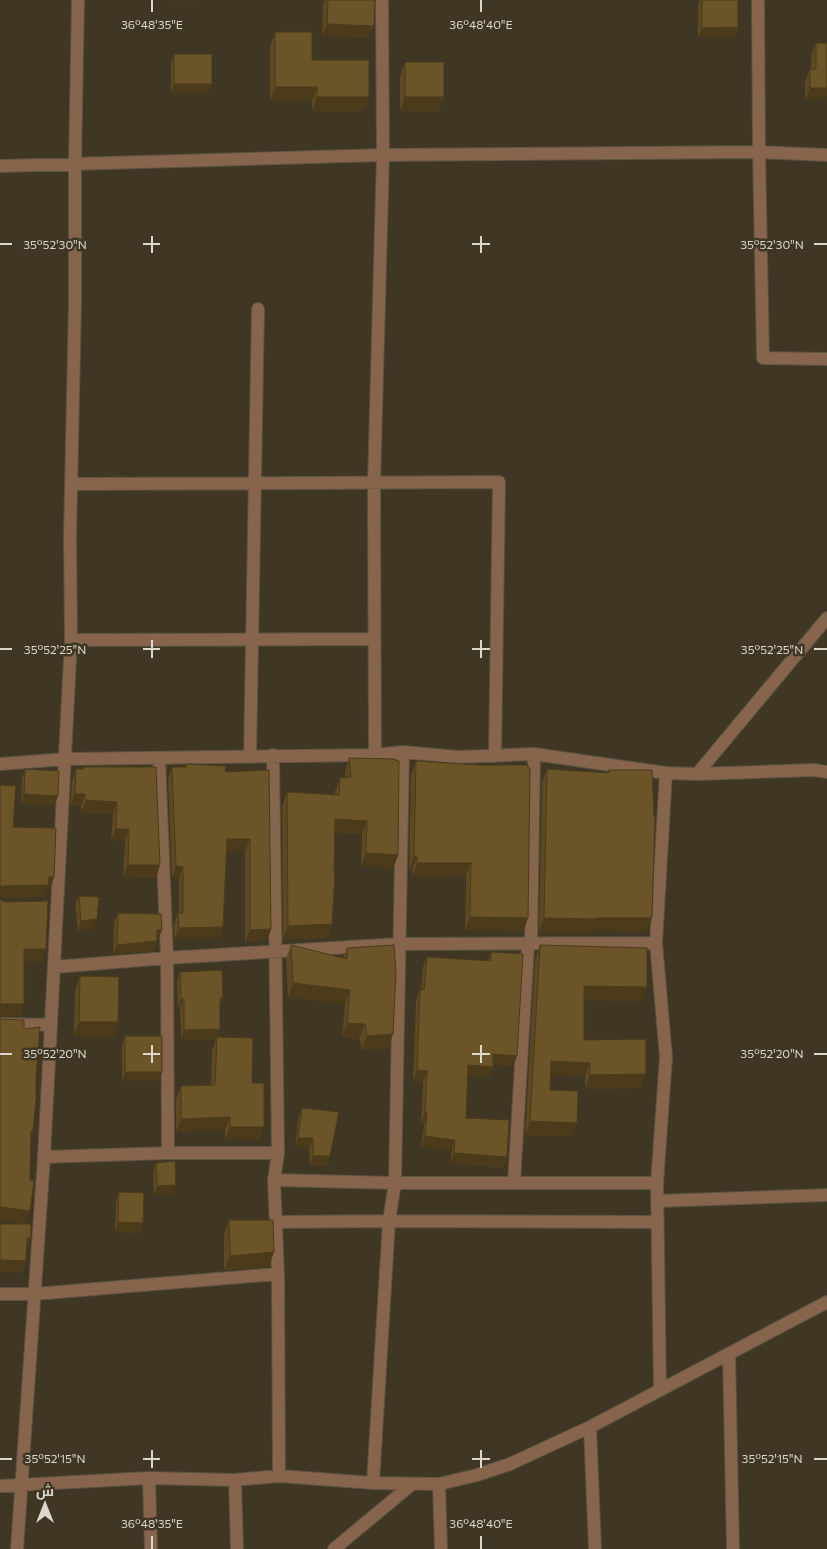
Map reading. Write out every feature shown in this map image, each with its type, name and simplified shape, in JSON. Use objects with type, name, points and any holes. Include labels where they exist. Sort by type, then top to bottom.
[{"type":"street","points":[[18,1549],[44,1157],[54,967],[51,905],[66,759],[71,640],[70,536],[76,304],[75,163],[78,0]]},
{"type":"street","points":[[375,755],[374,484],[383,155],[382,0]]},
{"type":"street","points":[[758,0],[758,152],[764,358],[827,359]]},
{"type":"street","points":[[0,166],[383,155],[758,152],[827,155]]},
{"type":"street","points":[[250,756],[258,309]]},
{"type":"street","points":[[71,484],[499,482],[495,756]]},
{"type":"street","points":[[697,774],[827,618]]},
{"type":"street","points":[[71,640],[374,639]]},
{"type":"street","points":[[373,1483],[389,1221],[395,1183],[403,752]]},
{"type":"street","points":[[0,764],[66,759],[375,755],[403,752],[458,757],[534,754],[666,773],[697,774],[814,770],[827,772]]},
{"type":"street","points":[[514,1183],[530,945],[534,754]]},
{"type":"street","points":[[273,755],[278,1153],[274,1180],[278,1274],[279,1476]]},
{"type":"street","points":[[159,758],[167,958],[168,1153]]},
{"type":"street","points":[[660,1389],[657,1183],[666,1057],[656,943],[666,773]]},
{"type":"street","points":[[54,967],[399,944],[530,945],[656,943]]},
{"type":"street","points":[[0,1024],[50,1026]]},
{"type":"street","points":[[44,1157],[168,1153],[278,1153]]},
{"type":"street","points":[[274,1180],[395,1183],[657,1183]]},
{"type":"street","points":[[658,1201],[827,1195]]},
{"type":"street","points":[[277,1222],[658,1222]]},
{"type":"street","points":[[0,1294],[34,1294],[278,1274]]},
{"type":"street","points":[[0,1486],[149,1478],[235,1480],[279,1476],[411,1485],[439,1484],[477,1475],[510,1464],[590,1427],[827,1302]]},
{"type":"street","points":[[729,1354],[733,1549]]},
{"type":"street","points":[[590,1427],[595,1549]]},
{"type":"street","points":[[149,1478],[151,1549]]},
{"type":"street","points":[[235,1480],[238,1549]]},
{"type":"street","points":[[439,1484],[441,1549]]},
{"type":"street","points":[[334,1549],[411,1485]]},
{"type":"building","points":[[328,0],[375,0],[374,26],[327,24]]},
{"type":"building","points":[[702,0],[738,0],[738,27],[702,28]]},
{"type":"building","points":[[275,32],[312,32],[312,60],[369,60],[369,97],[317,97],[317,87],[275,87]]},
{"type":"building","points":[[816,43],[827,43],[827,88],[810,88],[810,69],[816,69]]},
{"type":"building","points":[[174,54],[212,54],[212,84],[174,84]]},
{"type":"building","points":[[405,62],[444,62],[444,97],[405,97]]},
{"type":"building","points":[[349,758],[395,759],[399,761],[398,855],[366,853],[367,821],[335,819],[335,874],[332,924],[288,926],[287,792],[339,795],[340,778],[351,777]]},
{"type":"building","points":[[416,761],[479,765],[528,765],[528,768],[530,768],[528,918],[470,917],[471,863],[417,863],[417,857],[414,856]]},
{"type":"building","points":[[186,764],[226,766],[225,772],[269,770],[271,929],[250,930],[250,839],[227,839],[223,927],[179,928],[178,913],[183,913],[183,867],[176,866],[172,767],[186,767]]},
{"type":"building","points":[[83,767],[156,767],[160,865],[128,865],[129,829],[116,829],[117,802],[86,800],[85,794],[75,794],[76,769],[83,769]]},
{"type":"building","points":[[25,769],[59,771],[58,796],[24,794]]},
{"type":"building","points":[[547,769],[609,773],[609,770],[652,770],[655,817],[652,918],[544,918]]},
{"type":"building","points":[[0,785],[16,786],[13,827],[56,828],[54,877],[49,877],[48,885],[0,887]]},
{"type":"building","points":[[79,896],[99,897],[97,919],[81,921]]},
{"type":"building","points":[[0,899],[4,902],[48,901],[46,949],[24,949],[24,1004],[1,1004],[0,1006]]},
{"type":"building","points":[[118,913],[161,914],[162,930],[157,930],[157,941],[117,945]]},
{"type":"building","points":[[291,945],[347,959],[347,948],[394,945],[396,972],[393,1034],[367,1036],[365,1024],[347,1023],[350,990],[293,983]]},
{"type":"building","points":[[540,945],[647,948],[647,987],[584,986],[584,1040],[646,1039],[646,1074],[590,1075],[590,1063],[551,1061],[550,1090],[578,1091],[577,1123],[530,1121]]},
{"type":"building","points":[[491,952],[523,954],[517,1056],[493,1054],[493,1067],[468,1065],[466,1118],[509,1120],[507,1157],[454,1153],[455,1140],[425,1136],[427,1071],[417,1070],[420,990],[424,990],[427,957],[491,961]]},
{"type":"building","points":[[222,970],[223,998],[220,998],[220,1029],[184,1030],[184,999],[181,999],[180,972]]},
{"type":"building","points":[[80,976],[119,977],[118,1022],[79,1022]]},
{"type":"building","points":[[0,1018],[24,1020],[24,1029],[40,1027],[36,1099],[33,1131],[31,1131],[30,1180],[34,1181],[30,1211],[0,1207]]},
{"type":"building","points":[[125,1036],[162,1036],[162,1072],[125,1072]]},
{"type":"building","points":[[217,1037],[253,1038],[252,1083],[264,1083],[264,1127],[230,1127],[230,1117],[181,1119],[181,1086],[215,1085]]},
{"type":"building","points":[[302,1108],[339,1112],[330,1156],[313,1156],[313,1138],[298,1138]]},
{"type":"building","points":[[175,1161],[176,1185],[157,1186],[156,1163]]},
{"type":"building","points":[[119,1192],[144,1193],[143,1223],[118,1222]]},
{"type":"building","points":[[229,1220],[273,1220],[274,1252],[230,1256]]},
{"type":"building","points":[[0,1224],[31,1224],[31,1238],[27,1238],[26,1261],[0,1260]]}]
